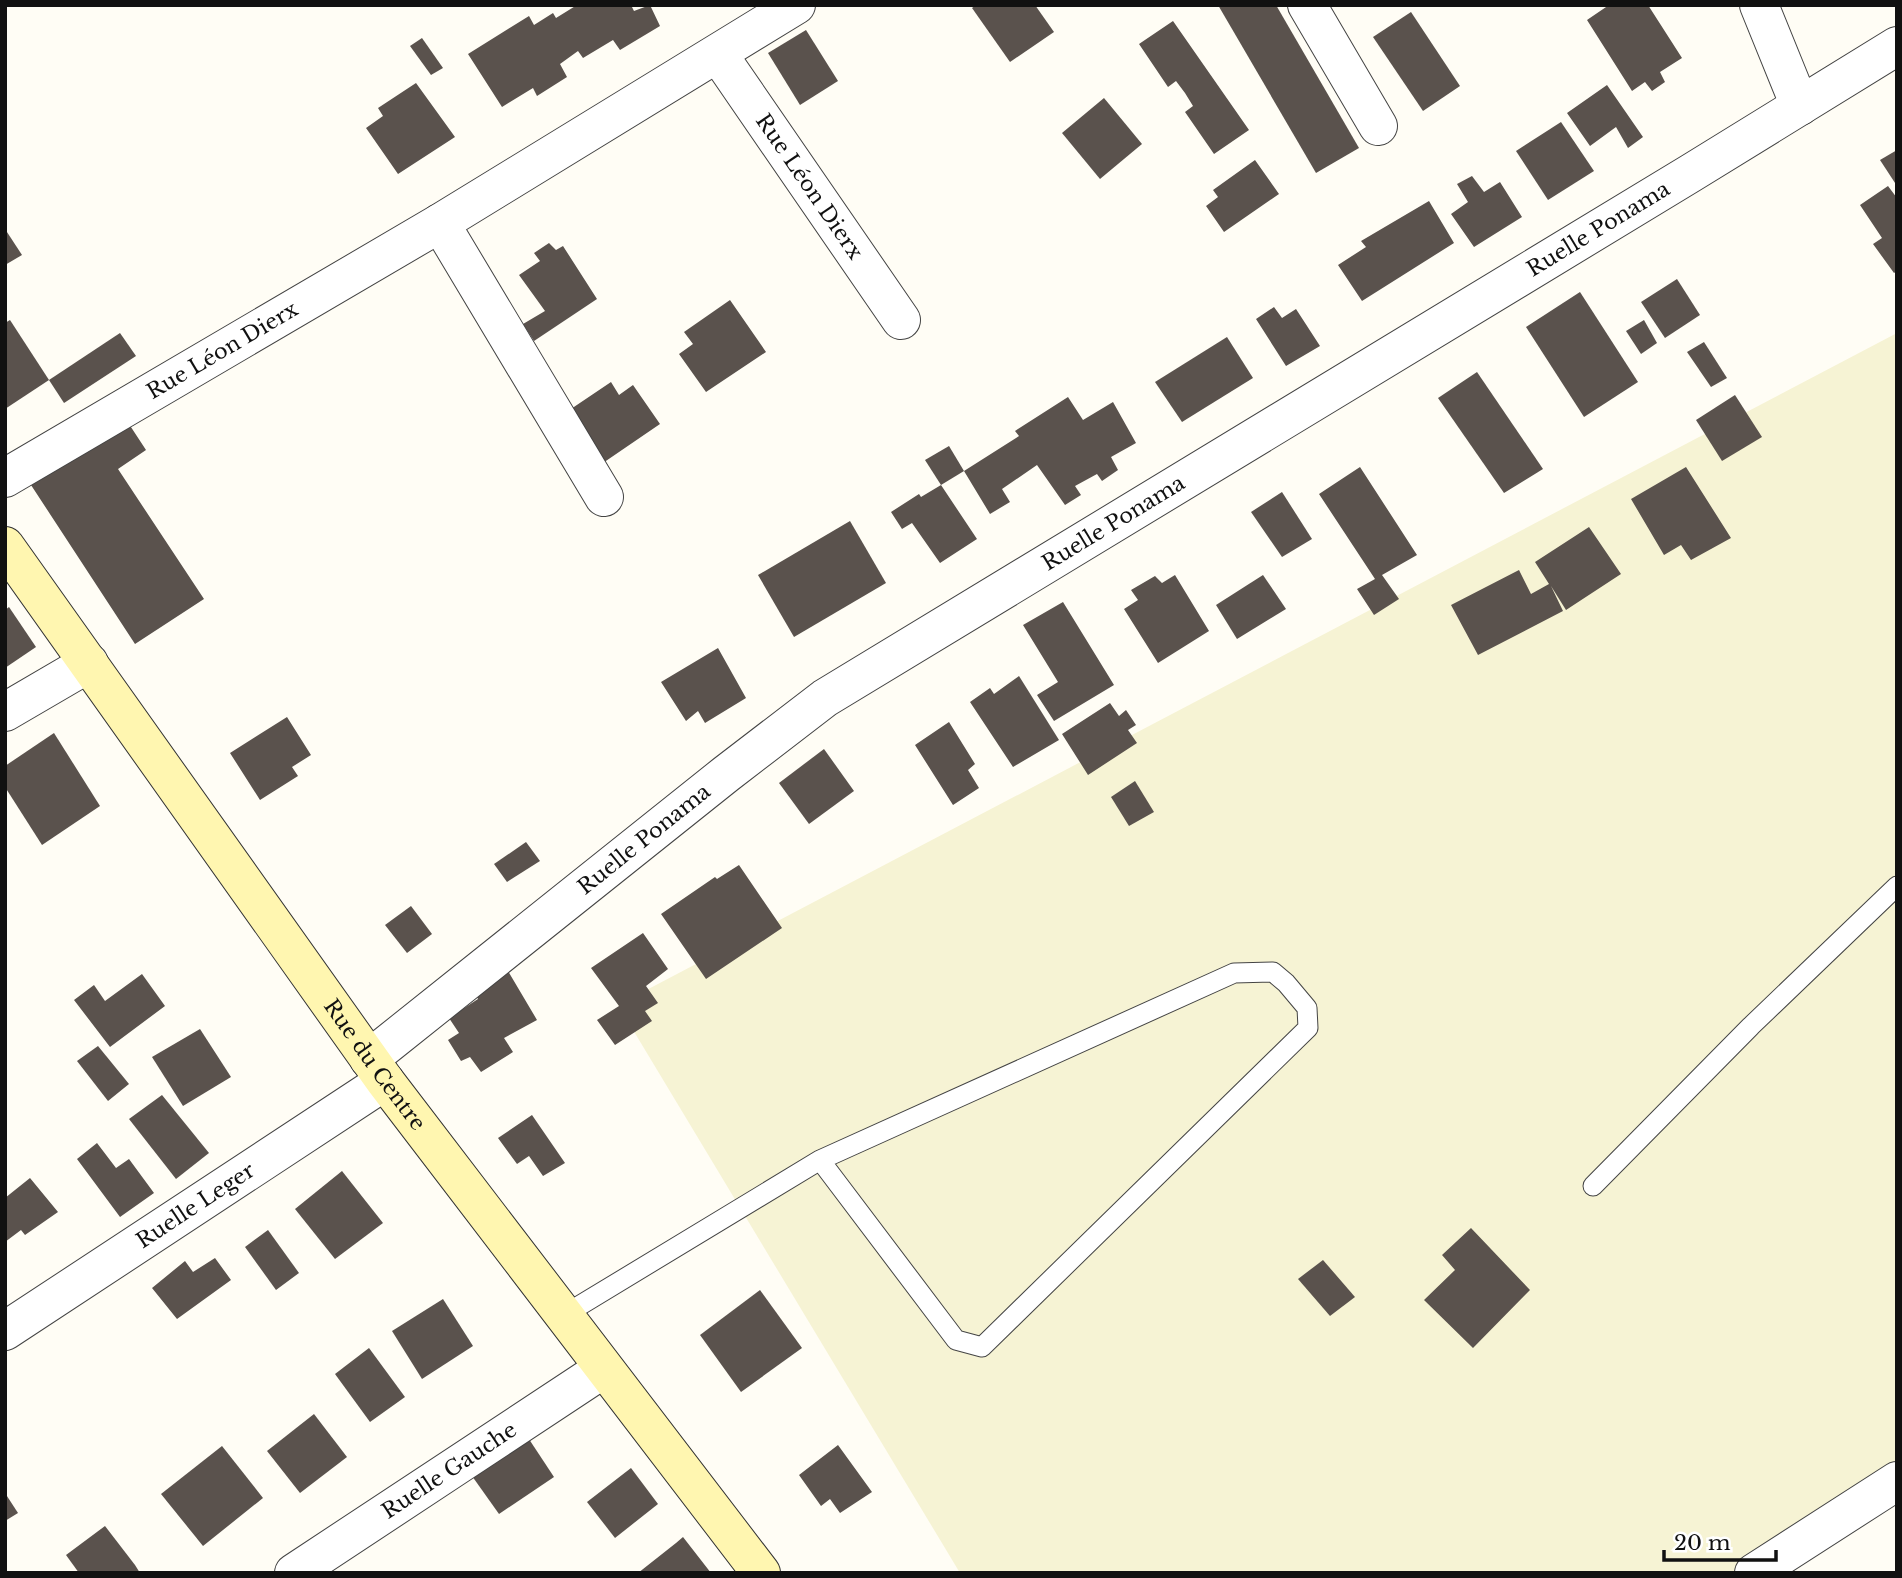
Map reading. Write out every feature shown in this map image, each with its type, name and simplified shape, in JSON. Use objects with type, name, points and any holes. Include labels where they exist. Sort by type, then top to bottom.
[{"type":"street","name":"Rue Léon Dierx","points":[[5,478],[440,223],[796,5]]},
{"type":"street","points":[[1307,5],[1378,126]]},
{"type":"street","points":[[1759,5],[1800,106]]},
{"type":"street","name":"Ruelle Ponama","points":[[377,1070],[715,782],[825,698],[1897,46]]},
{"type":"street","name":"Rue Léon Dierx","points":[[718,54],[901,320]]},
{"type":"street","points":[[440,223],[604,497]]},
{"type":"street","name":"Rue du Centre","points":[[5,546],[377,1070],[761,1573]]},
{"type":"street","points":[[5,712],[89,663]]},
{"type":"street","name":"Ruelle Leger","points":[[5,1331],[377,1070]]},
{"type":"street","name":"Ruelle Gauche","points":[[294,1573],[603,1368]]},
{"type":"street","points":[[1754,1573],[1897,1480]]},
{"type":"lane","points":[[1592,1186],[1751,1026],[1897,886]]},
{"type":"lane","points":[[564,1315],[820,1160],[1234,973],[1273,972],[1307,1008],[1308,1028],[982,1347],[956,1340],[820,1160]]},
{"type":"shaded area","points":[[1897,333],[1897,1472],[1735,1573],[960,1573],[618,1005]]},
{"type":"building","points":[[577,5],[631,5],[634,11],[650,5],[660,26],[620,50],[613,40],[583,58],[578,51],[560,64],[567,77],[537,96],[533,88],[502,107],[468,54],[529,16],[534,25],[553,13],[556,18]]},
{"type":"building","points":[[976,5],[1035,5],[1054,32],[1010,62],[972,8]]},
{"type":"building","points":[[1218,5],[1276,5],[1359,148],[1316,173]]},
{"type":"building","points":[[1609,5],[1648,5],[1682,58],[1660,72],[1665,82],[1652,91],[1645,82],[1632,91],[1587,20]]},
{"type":"building","points":[[1411,12],[1460,86],[1423,111],[1373,37]]},
{"type":"building","points":[[1173,21],[1249,130],[1214,154],[1185,112],[1193,106],[1185,93],[1176,81],[1168,87],[1139,44]]},
{"type":"building","points":[[806,30],[838,81],[800,105],[768,53]]},
{"type":"building","points":[[422,38],[443,68],[431,75],[410,46]]},
{"type":"building","points":[[416,83],[455,137],[398,174],[366,128],[383,116],[378,108]]},
{"type":"building","points":[[1607,85],[1643,137],[1628,148],[1616,127],[1590,146],[1567,113]]},
{"type":"building","points":[[1104,98],[1142,144],[1100,179],[1062,133]]},
{"type":"building","points":[[1561,122],[1594,171],[1548,200],[1516,151]]},
{"type":"building","points":[[1897,150],[1897,186],[1880,160]]},
{"type":"building","points":[[1255,160],[1279,194],[1224,232],[1206,206],[1218,197],[1213,190]]},
{"type":"building","points":[[1472,176],[1484,192],[1500,182],[1522,217],[1474,247],[1451,214],[1468,202],[1457,184]]},
{"type":"building","points":[[1888,186],[1897,198],[1897,271],[1894,273],[1873,244],[1882,238],[1860,205]]},
{"type":"building","points":[[1429,201],[1454,243],[1362,301],[1338,265],[1366,247],[1361,241]]},
{"type":"building","points":[[5,229],[22,255],[5,265]]},
{"type":"building","points":[[549,243],[556,250],[563,246],[597,299],[534,341],[523,324],[545,311],[519,275],[540,261],[534,253]]},
{"type":"building","points":[[1677,279],[1700,315],[1665,338],[1641,302]]},
{"type":"building","points":[[1580,292],[1638,382],[1584,417],[1526,327]]},
{"type":"building","points":[[730,300],[766,352],[706,392],[679,354],[693,344],[684,332]]},
{"type":"building","points":[[1274,307],[1282,318],[1296,309],[1320,346],[1286,366],[1256,319]]},
{"type":"building","points":[[10,320],[49,380],[5,409],[5,323]]},
{"type":"building","points":[[1644,320],[1657,343],[1641,354],[1626,331]]},
{"type":"building","points":[[120,333],[136,356],[64,403],[49,380]]},
{"type":"building","points":[[1227,337],[1253,378],[1182,422],[1155,382]]},
{"type":"building","points":[[1704,342],[1727,378],[1711,387],[1687,352]]},
{"type":"building","points":[[1477,372],[1543,469],[1504,493],[1438,398]]},
{"type":"building","points":[[611,382],[619,395],[633,385],[660,424],[600,465],[565,413]]},
{"type":"building","points":[[1735,395],[1762,437],[1722,461],[1696,420]]},
{"type":"building","points":[[1068,397],[1083,420],[1113,402],[1136,443],[1111,457],[1118,470],[1102,481],[1097,474],[1075,486],[1081,495],[1065,505],[1037,465],[1002,489],[1010,502],[990,514],[964,471],[1019,436],[1015,431]]},
{"type":"building","points":[[127,421],[146,450],[118,469],[204,599],[135,644],[31,485]]},
{"type":"building","points":[[949,446],[964,471],[941,485],[925,460]]},
{"type":"building","points":[[1360,467],[1417,555],[1382,575],[1399,599],[1374,615],[1357,589],[1375,579],[1319,494]]},
{"type":"building","points":[[1686,467],[1731,538],[1691,560],[1681,545],[1664,555],[1631,499]]},
{"type":"building","points":[[941,485],[977,539],[940,563],[912,523],[902,529],[891,512],[919,494],[921,497]]},
{"type":"building","points":[[1282,492],[1312,539],[1282,557],[1251,512]]},
{"type":"building","points":[[850,521],[886,583],[794,637],[758,575]]},
{"type":"building","points":[[1589,527],[1621,574],[1566,610],[1551,586],[1563,611],[1478,655],[1451,605],[1519,570],[1531,594],[1549,584],[1535,562]]},
{"type":"building","points":[[1175,575],[1209,631],[1158,663],[1124,609],[1138,600],[1131,590],[1155,576],[1162,583]]},
{"type":"building","points":[[1263,575],[1286,609],[1237,639],[1216,605]]},
{"type":"building","points":[[1063,602],[1114,685],[1054,721],[1037,695],[1058,682],[1023,625]]},
{"type":"building","points":[[9,607],[36,647],[5,668],[5,610]]},
{"type":"building","points":[[718,648],[746,698],[705,723],[698,711],[686,721],[661,682]]},
{"type":"building","points":[[1019,676],[1059,740],[1013,767],[970,702],[990,688],[994,694]]},
{"type":"building","points":[[1110,703],[1119,716],[1126,710],[1136,725],[1128,730],[1137,743],[1088,775],[1062,734]]},
{"type":"building","points":[[287,717],[311,755],[292,767],[298,776],[260,800],[230,753]]},
{"type":"building","points":[[949,722],[975,764],[968,770],[979,788],[953,805],[915,745]]},
{"type":"building","points":[[54,733],[100,806],[42,845],[5,787],[5,766]]},
{"type":"building","points":[[824,749],[854,791],[809,824],[779,783]]},
{"type":"building","points":[[1135,781],[1154,812],[1129,826],[1111,797]]},
{"type":"building","points":[[526,842],[540,861],[507,882],[494,864]]},
{"type":"building","points":[[739,865],[782,928],[706,979],[661,914],[715,877],[717,879]]},
{"type":"building","points":[[411,906],[432,934],[407,953],[385,925]]},
{"type":"building","points":[[643,933],[668,969],[646,986],[658,1003],[645,1011],[652,1021],[615,1045],[597,1020],[619,1006],[591,968]]},
{"type":"building","points":[[508,971],[537,1020],[504,1038],[513,1052],[481,1072],[470,1057],[461,1061],[448,1040],[459,1033],[449,1018],[478,999],[474,991]]},
{"type":"building","points":[[142,974],[165,1006],[110,1047],[74,1000],[94,985],[105,1001]]},
{"type":"building","points":[[200,1029],[231,1077],[183,1106],[152,1057]]},
{"type":"building","points":[[98,1046],[129,1084],[108,1101],[77,1061]]},
{"type":"building","points":[[162,1095],[209,1153],[176,1179],[129,1119]]},
{"type":"building","points":[[532,1115],[565,1163],[543,1176],[529,1156],[517,1164],[498,1138]]},
{"type":"building","points":[[97,1143],[116,1168],[129,1159],[154,1193],[120,1217],[77,1159]]},
{"type":"building","points":[[342,1171],[383,1223],[335,1259],[295,1209]]},
{"type":"building","points":[[30,1178],[58,1212],[25,1235],[21,1230],[5,1242],[5,1198]]},
{"type":"building","points":[[1471,1228],[1530,1290],[1473,1348],[1424,1300],[1455,1270],[1442,1255]]},
{"type":"building","points":[[268,1230],[299,1273],[276,1290],[245,1247]]},
{"type":"building","points":[[215,1258],[231,1280],[177,1319],[152,1288],[185,1261],[193,1272]]},
{"type":"building","points":[[1323,1260],[1355,1297],[1330,1316],[1298,1279]]},
{"type":"building","points":[[760,1290],[802,1348],[741,1392],[700,1335]]},
{"type":"building","points":[[443,1299],[473,1346],[422,1379],[392,1331]]},
{"type":"building","points":[[369,1348],[405,1397],[370,1422],[335,1374]]},
{"type":"building","points":[[314,1414],[347,1457],[300,1493],[267,1451]]},
{"type":"building","points":[[519,1424],[554,1477],[499,1514],[472,1476]]},
{"type":"building","points":[[838,1445],[872,1492],[840,1513],[830,1499],[821,1506],[799,1475]]},
{"type":"building","points":[[222,1446],[263,1498],[203,1546],[161,1494]]},
{"type":"building","points":[[631,1468],[658,1504],[615,1538],[587,1502]]},
{"type":"building","points":[[5,1493],[18,1513],[5,1521]]},
{"type":"building","points":[[105,1526],[140,1573],[79,1573],[66,1555]]},
{"type":"building","points":[[683,1537],[711,1573],[638,1573],[676,1543]]}]
